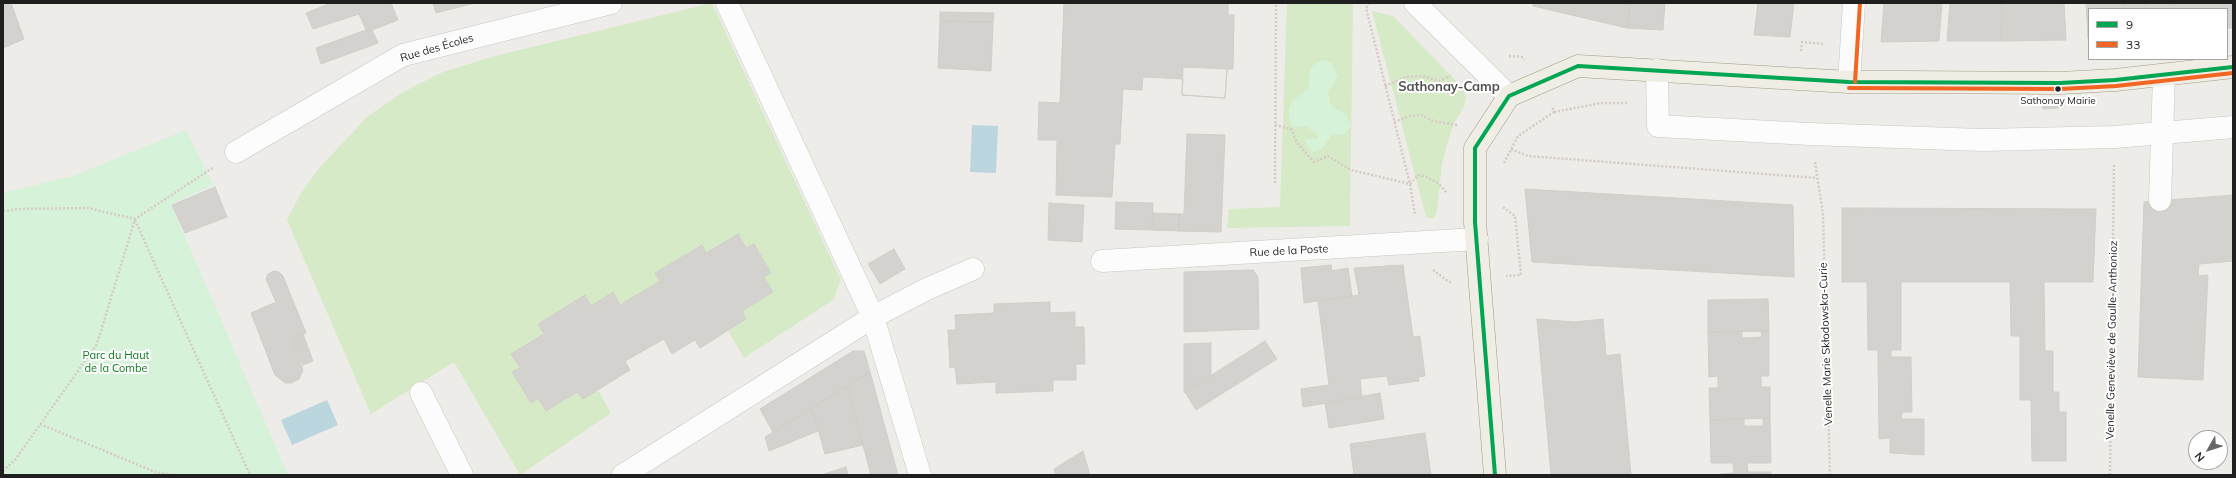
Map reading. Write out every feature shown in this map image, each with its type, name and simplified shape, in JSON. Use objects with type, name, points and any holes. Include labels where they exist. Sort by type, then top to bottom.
[{"type":"main road","points":[[1496,475],[1475,222],[1475,148],[1509,96],[1578,66],[1850,82],[2060,83],[2164,75],[2233,67]]},
{"type":"street","name":"Rue des Écoles","points":[[236,152],[403,55],[611,3]]},
{"type":"street","points":[[727,3],[873,317],[920,475]]},
{"type":"street","points":[[1415,3],[1509,96]]},
{"type":"street","points":[[1850,82],[1854,3]]},
{"type":"street","points":[[1657,70],[1658,126],[1810,134],[1982,140],[2115,137],[2233,127]]},
{"type":"street","points":[[2160,200],[2164,75]]},
{"type":"street","name":"Rue de la Poste","points":[[1102,261],[1477,239]]},
{"type":"street","points":[[623,475],[873,317],[927,289],[973,269]]},
{"type":"street","points":[[421,393],[462,475]]},
{"type":"path","points":[[1275,183],[1276,3]]},
{"type":"path","points":[[1385,86],[1406,77],[1422,76],[1439,81],[1454,73]]},
{"type":"path","points":[[1394,122],[1410,116],[1422,115],[1433,121],[1461,126]]},
{"type":"path","points":[[1275,125],[1291,129],[1297,143],[1314,162],[1328,156],[1351,170],[1410,184]]},
{"type":"path","points":[[1511,149],[1536,157],[1817,178]]},
{"type":"path","points":[[3,471],[15,460],[97,344],[135,219],[236,152]]},
{"type":"path","points":[[1446,185],[1446,193]]},
{"type":"path","name":"Venelle Geneviève de Gaulle-Anthonioz","points":[[2110,475],[2114,205]]},
{"type":"path","points":[[3,211],[18,209],[88,208],[135,219]]},
{"type":"path","name":"Venelle Marie Skłodowska-Curie","points":[[1823,214],[1830,475]]},
{"type":"path","points":[[135,219],[250,475]]},
{"type":"path","points":[[40,424],[155,472],[173,475]]},
{"type":"green space","points":[[712,3],[841,280],[833,300],[744,358],[728,331],[746,319],[742,311],[773,292],[764,277],[771,273],[754,244],[746,248],[738,234],[706,253],[701,245],[656,273],[660,281],[620,305],[613,292],[591,306],[585,295],[538,324],[544,334],[511,354],[520,368],[512,373],[531,403],[538,398],[546,411],[577,392],[583,399],[598,390],[611,413],[520,475],[454,362],[371,414],[287,220],[301,193],[320,167],[368,116],[403,92],[443,72],[495,56]]},
{"type":"green space","points":[[1287,3],[1353,3],[1350,226],[1227,228],[1229,209],[1280,207]]},
{"type":"green space","points":[[1372,11],[1393,16],[1463,88],[1466,98],[1464,107],[1454,123],[1447,145],[1442,164],[1437,212],[1433,219],[1426,217]]},
{"type":"green space","points":[[1325,60],[1331,62],[1338,77],[1328,92],[1330,103],[1335,109],[1346,114],[1351,126],[1345,134],[1332,135],[1322,149],[1314,152],[1310,150],[1305,141],[1307,139],[1318,139],[1317,134],[1306,126],[1293,127],[1289,117],[1289,109],[1292,102],[1309,88],[1310,72],[1312,67],[1316,63]]},
{"type":"green space","name":"Parc du Haut de la Combe","points":[[186,130],[213,185],[171,204],[288,475],[3,475],[3,193],[73,176]]},
{"type":"water","points":[[972,125],[998,126],[996,173],[970,172]]},
{"type":"water","points":[[327,400],[338,425],[292,445],[281,420]]},
{"type":"building","points":[[3,3],[11,3],[24,39],[3,48]]},
{"type":"building","points":[[331,3],[391,3],[398,20],[367,32],[359,14],[313,29],[306,13]]},
{"type":"building","points":[[433,3],[475,3],[436,13]]},
{"type":"building","points":[[1064,3],[1228,3],[1228,15],[1234,15],[1233,69],[1227,69],[1225,98],[1182,95],[1183,79],[1143,77],[1142,90],[1123,89],[1120,144],[1115,144],[1112,197],[1056,195],[1057,140],[1038,140],[1039,102],[1060,103]]},
{"type":"building","points":[[1533,3],[1630,3],[1627,28],[1533,6]]},
{"type":"building","points":[[1630,3],[1665,3],[1663,30],[1627,28]]},
{"type":"building","points":[[1758,3],[1794,3],[1790,37],[1754,35]]},
{"type":"building","points":[[1884,3],[1942,3],[1939,41],[1881,42]]},
{"type":"building","points":[[1950,3],[2002,3],[2001,41],[1947,41]]},
{"type":"building","points":[[2002,3],[2064,3],[2066,40],[2001,41]]},
{"type":"building","points":[[2086,3],[2123,3],[2124,8],[2088,8],[2088,39]]},
{"type":"building","points":[[2123,3],[2145,3],[2145,8],[2124,8]]},
{"type":"building","points":[[2145,3],[2173,3],[2174,8],[2145,8]]},
{"type":"building","points":[[2173,3],[2233,3],[2233,28],[2228,28],[2228,8],[2174,8]]},
{"type":"building","points":[[940,12],[994,13],[993,22],[940,21]]},
{"type":"building","points":[[940,21],[993,22],[991,71],[938,68]]},
{"type":"building","points":[[366,30],[367,32],[372,30],[378,43],[321,64],[316,48]]},
{"type":"building","points":[[1183,67],[1227,69],[1225,98],[1182,95]]},
{"type":"building","points":[[2060,99],[2060,108],[2043,109],[2042,100]]},
{"type":"building","points":[[1187,134],[1225,135],[1221,232],[1179,231],[1179,214],[1184,214]]},
{"type":"building","points":[[215,187],[227,217],[185,233],[172,205]]},
{"type":"building","points":[[1525,189],[1793,205],[1794,277],[1532,262]]},
{"type":"building","points":[[2233,195],[2233,261],[2199,264],[2198,276],[2208,275],[2203,380],[2138,377],[2144,202]]},
{"type":"building","points":[[1116,202],[1153,203],[1152,230],[1115,229]]},
{"type":"building","points":[[1049,203],[1084,205],[1082,242],[1048,240]]},
{"type":"building","points":[[1842,208],[2096,209],[2093,282],[2044,282],[2045,351],[2053,351],[2053,392],[2059,392],[2059,412],[2066,412],[2066,461],[2032,461],[2031,400],[2020,400],[2020,336],[2011,336],[2010,282],[1901,282],[1901,350],[1891,350],[1891,357],[1911,357],[1912,412],[1902,412],[1901,419],[1924,419],[1924,455],[1890,453],[1890,438],[1879,439],[1878,350],[1868,350],[1867,282],[1842,282]]},
{"type":"building","points":[[1153,213],[1179,214],[1179,231],[1152,230]]},
{"type":"building","points":[[738,234],[746,248],[754,244],[771,273],[764,277],[773,292],[742,311],[746,319],[700,348],[695,340],[672,354],[664,339],[625,361],[630,370],[583,399],[577,392],[546,411],[538,398],[531,403],[512,372],[520,368],[511,354],[544,334],[538,324],[585,295],[591,306],[613,292],[620,305],[660,281],[655,273],[702,245],[706,253]]},
{"type":"building","points":[[894,249],[905,269],[880,284],[868,264]]},
{"type":"building","points":[[1331,265],[1332,271],[1348,268],[1352,296],[1304,303],[1301,268]]},
{"type":"building","points":[[1403,265],[1413,337],[1420,336],[1425,376],[1418,377],[1419,381],[1389,385],[1387,376],[1360,379],[1362,397],[1303,407],[1301,389],[1329,385],[1318,301],[1359,295],[1354,268]]},
{"type":"building","points":[[1253,270],[1258,277],[1259,329],[1184,332],[1184,272]]},
{"type":"building","points":[[274,271],[279,272],[283,276],[306,333],[292,338],[303,370],[299,379],[291,383],[285,383],[275,375],[251,313],[276,302],[266,279],[268,274]]},
{"type":"building","points":[[1768,299],[1769,331],[1708,332],[1708,300]]},
{"type":"building","points":[[1050,302],[1050,313],[1075,312],[1075,327],[1084,327],[1085,364],[1076,364],[1076,380],[1053,380],[1053,391],[996,393],[996,382],[957,384],[955,367],[950,368],[948,330],[956,330],[955,315],[994,313],[994,304]]},
{"type":"building","points":[[1537,319],[1574,322],[1603,319],[1606,356],[1620,354],[1631,475],[1551,475]]},
{"type":"building","points":[[1742,331],[1742,338],[1762,337],[1761,331],[1769,331],[1769,376],[1761,376],[1761,387],[1770,387],[1770,418],[1710,420],[1709,388],[1718,388],[1718,376],[1709,377],[1708,332]]},
{"type":"building","points":[[303,334],[313,361],[303,365],[292,338]]},
{"type":"building","points":[[1265,341],[1277,359],[1196,410],[1185,392]]},
{"type":"building","points":[[1211,343],[1211,375],[1184,393],[1184,344]]},
{"type":"building","points":[[853,351],[864,351],[870,372],[773,432],[760,409]]},
{"type":"building","points":[[870,372],[898,475],[871,475],[847,386]]},
{"type":"building","points":[[847,386],[863,445],[825,454],[812,408]]},
{"type":"building","points":[[1380,393],[1384,419],[1329,428],[1325,403]]},
{"type":"building","points":[[812,408],[818,431],[769,451],[765,437]]},
{"type":"building","points":[[1770,418],[1771,463],[1747,463],[1748,472],[1771,472],[1771,475],[1712,475],[1734,473],[1733,463],[1711,463],[1710,420],[1744,419],[1744,426],[1763,426],[1763,419]]},
{"type":"building","points":[[1425,433],[1431,475],[1354,475],[1350,444]]},
{"type":"building","points":[[1083,451],[1090,475],[1056,475],[1054,469]]},
{"type":"building","points":[[846,467],[848,475],[821,475]]},
{"type":"transit line","name":"33","points":[[1855,82],[1860,3]]},
{"type":"transit line","name":"9","points":[[1509,96],[1578,66],[1849,82],[2060,83],[2115,80],[2233,67]]},
{"type":"transit line","name":"33","points":[[1849,88],[2060,89],[2116,86],[2233,73]]},
{"type":"transit line","name":"9","points":[[1495,475],[1475,222],[1475,148],[1509,96]]},
{"type":"place","name":"Sathonay Mairie","points":[[2058,89]]},
{"type":"district","name":"Sathonay-Camp","points":[[1449,87]]}]
